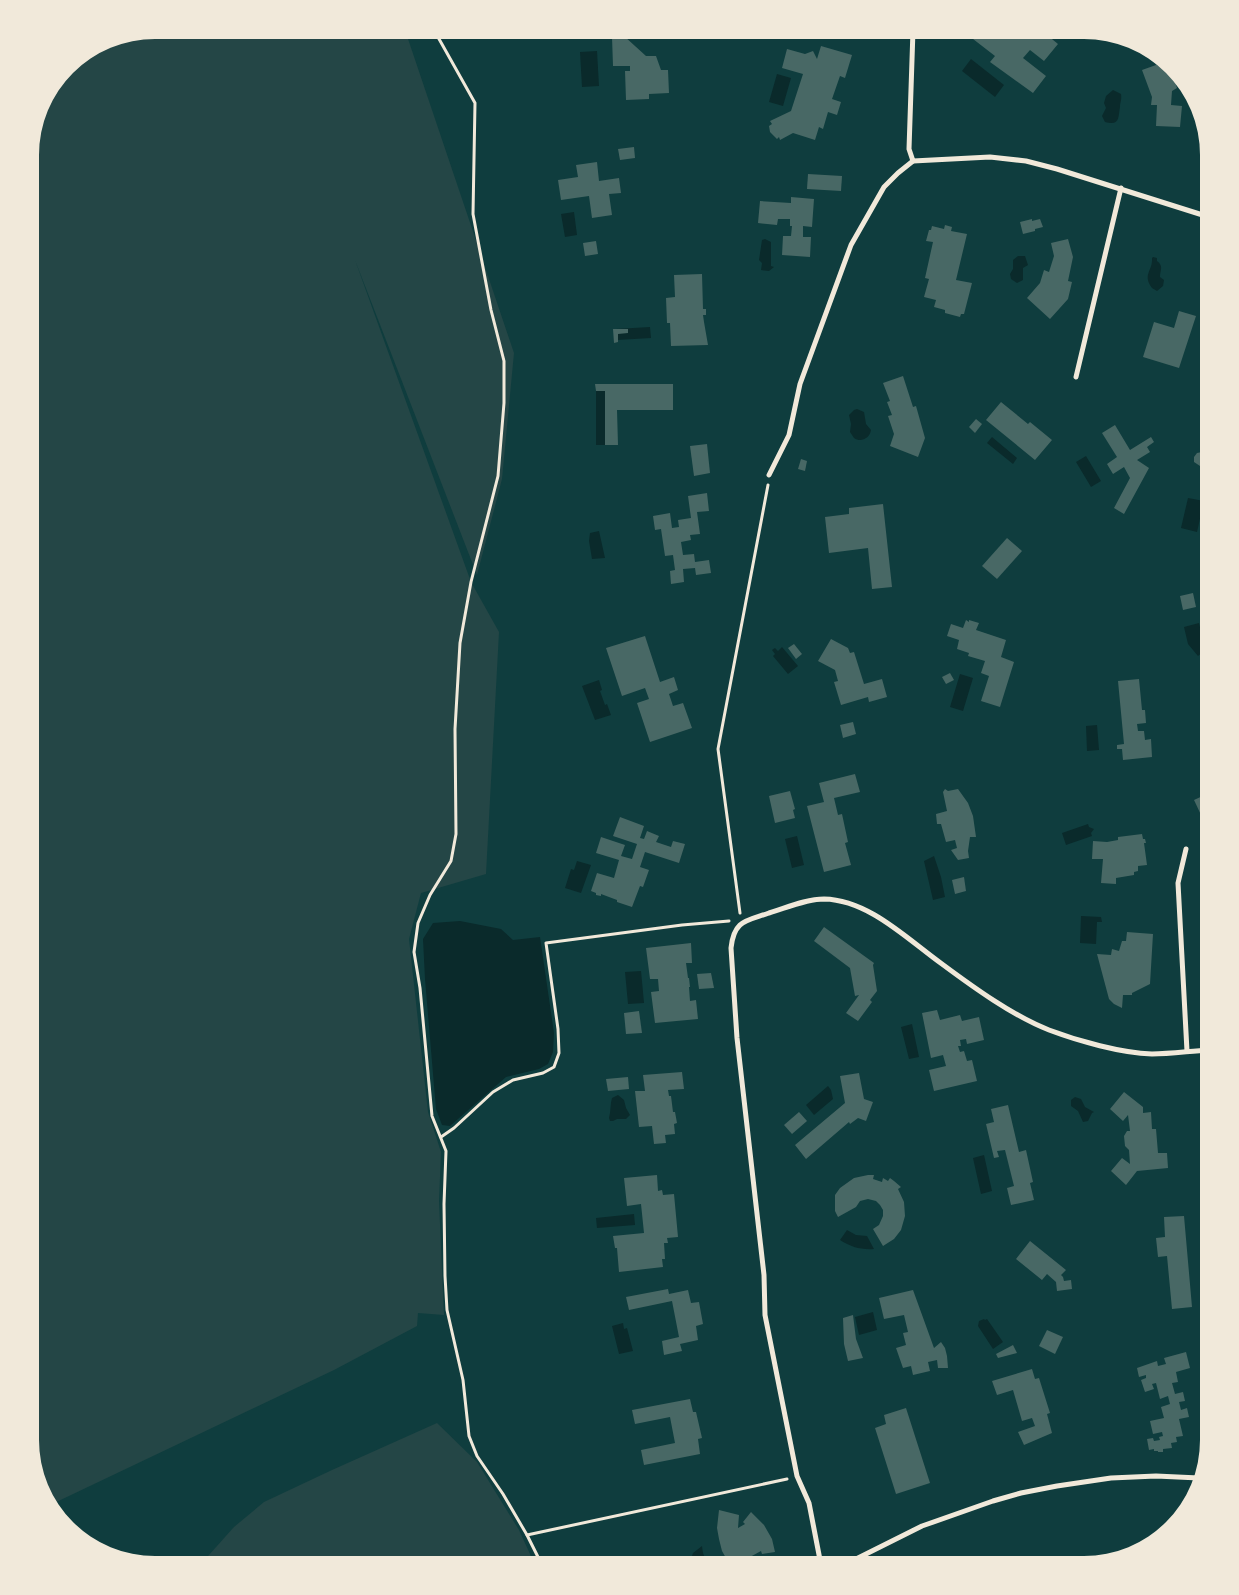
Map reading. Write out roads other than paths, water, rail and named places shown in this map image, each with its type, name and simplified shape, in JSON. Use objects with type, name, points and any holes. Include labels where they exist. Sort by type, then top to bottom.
[{"type":"street","points":[[913,39],[909,149],[913,161]]},
{"type":"street","points":[[769,474],[789,435],[800,384],[850,245],[884,187],[913,161],[990,157],[1026,161],[1121,188],[1200,214]]},
{"type":"street","points":[[1076,377],[1121,188]]},
{"type":"street","points":[[1186,849],[1178,883],[1188,1051]]},
{"type":"street","points":[[819,1556],[809,1504],[797,1476],[765,1315],[764,1275],[737,1038],[731,948],[732,938],[737,928],[742,924],[800,903],[823,899],[848,902],[871,912],[943,965],[1021,1016],[1048,1030],[1091,1043],[1152,1054],[1200,1050]]},
{"type":"street","points":[[863,1556],[922,1526],[992,1501],[1021,1493],[1111,1478],[1156,1476],[1193,1478]]}]
